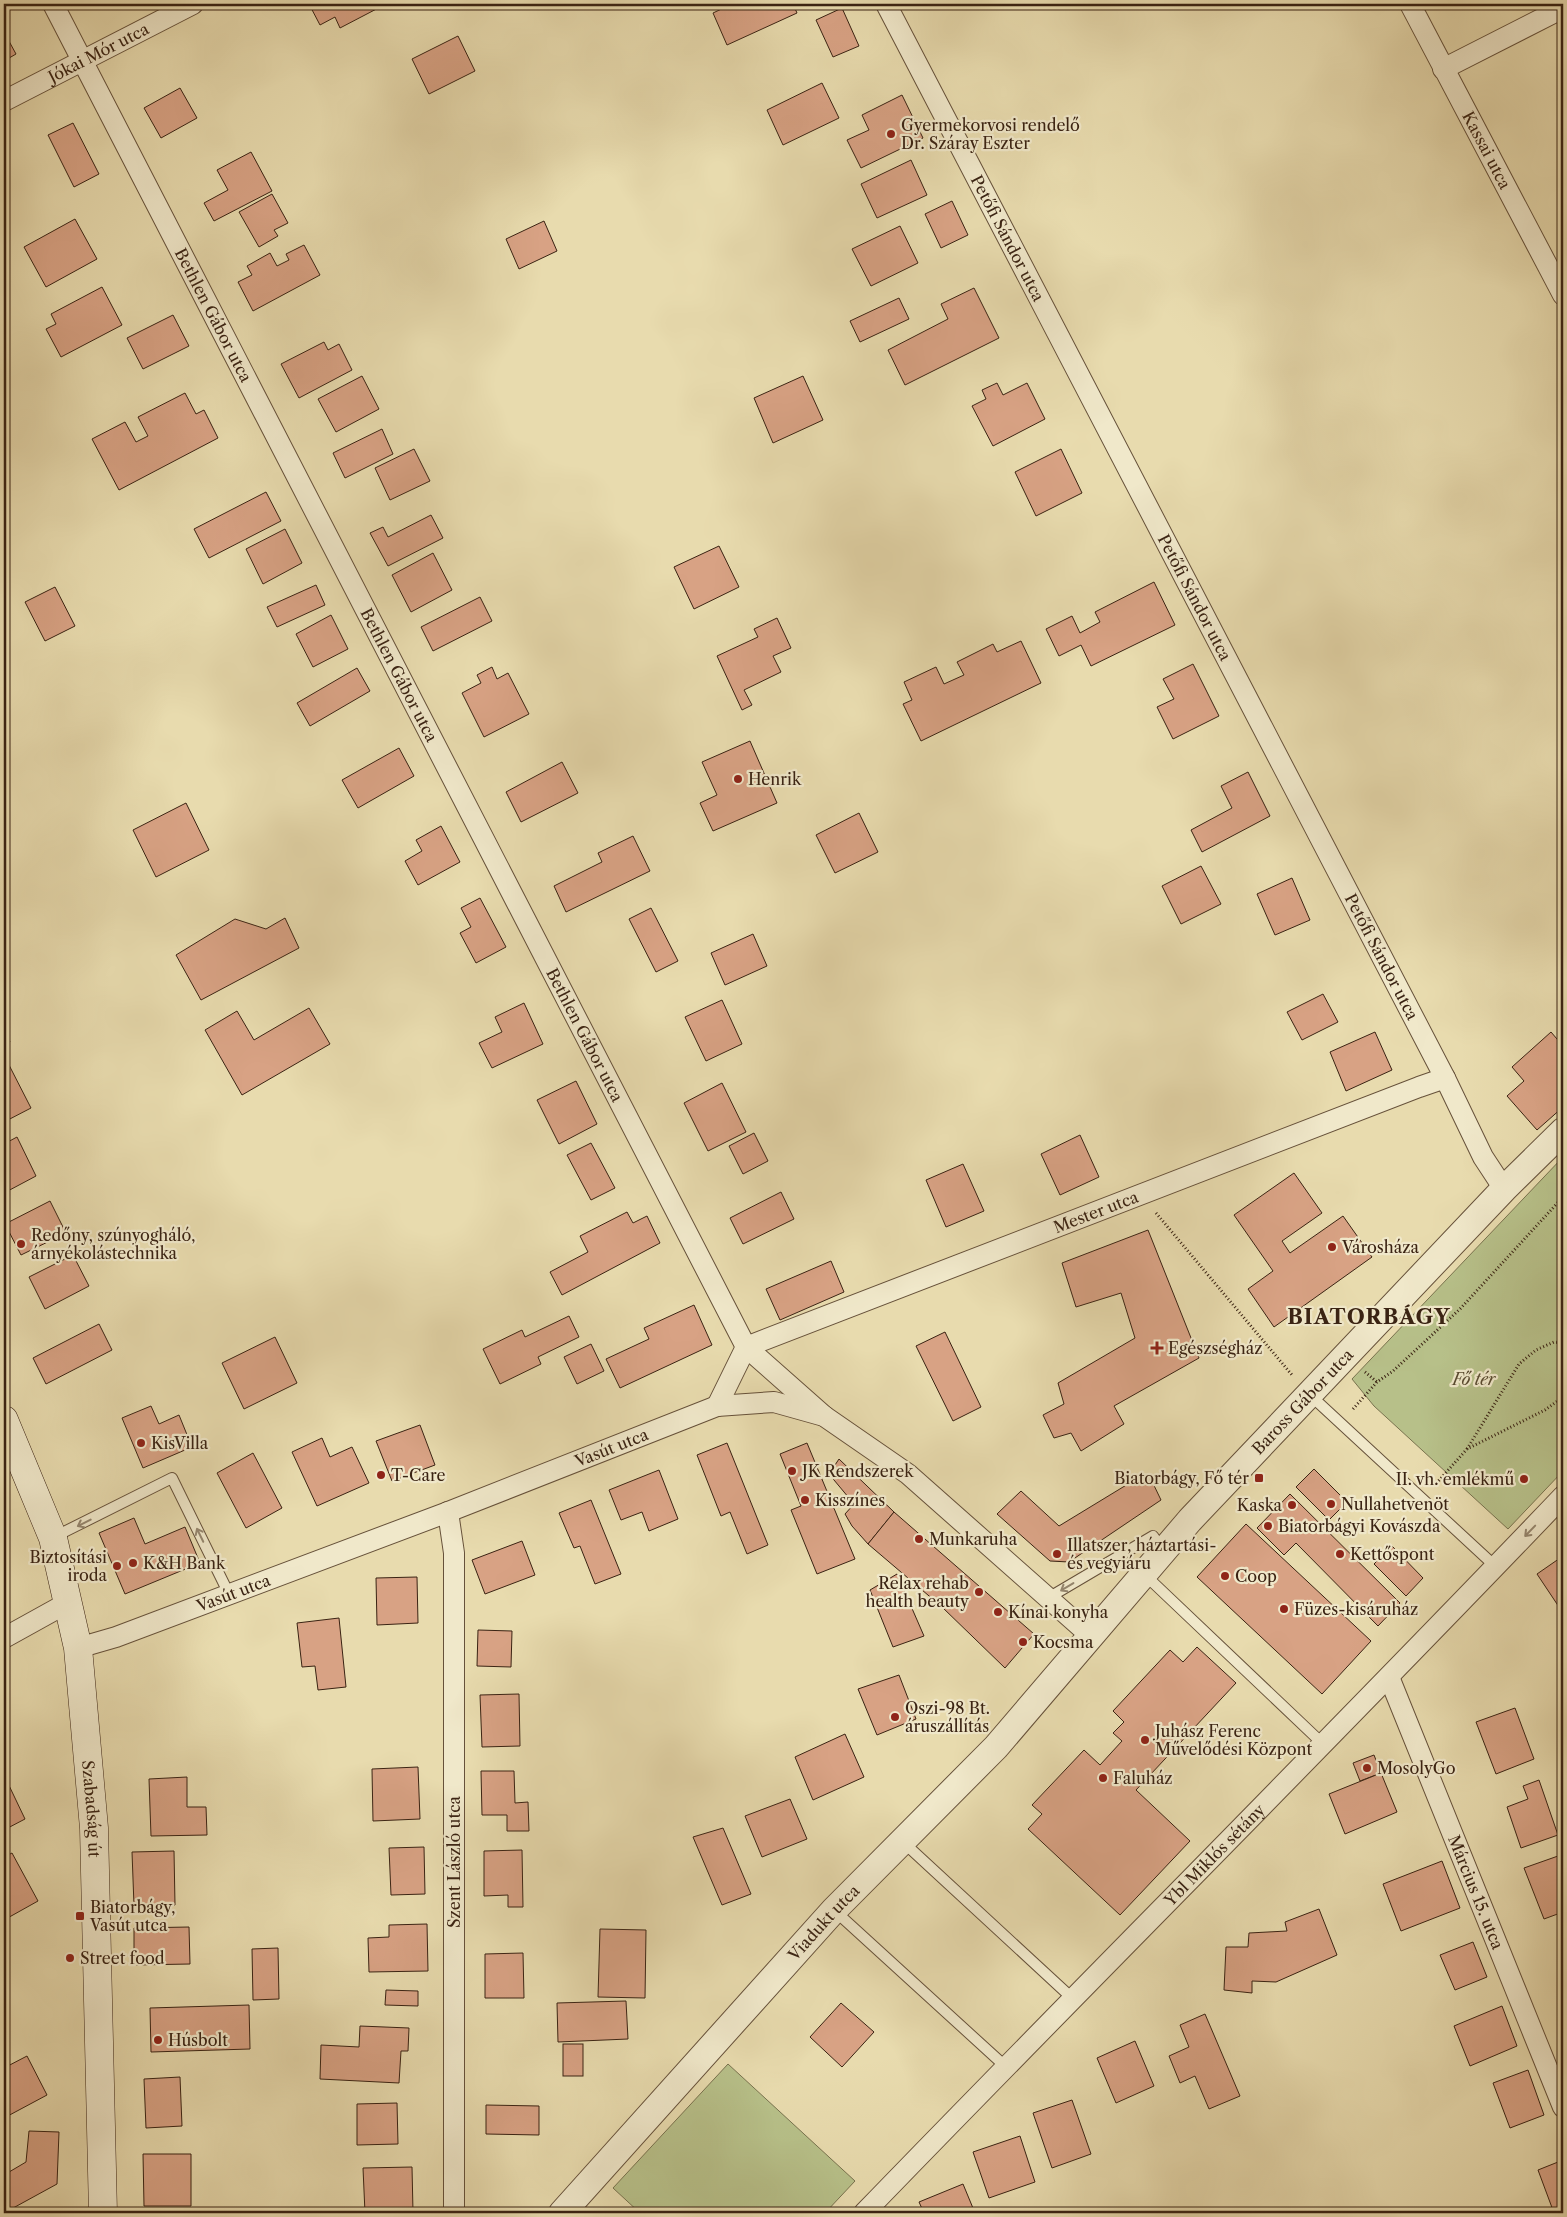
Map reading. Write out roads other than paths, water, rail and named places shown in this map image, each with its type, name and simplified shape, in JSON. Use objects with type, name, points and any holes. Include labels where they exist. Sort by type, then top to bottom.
[{"type":"main road","name":"Szabadság út","points":[[4,1420],[53,1538],[78,1648],[94,1828],[103,2213]]},
{"type":"street","name":"Bethlen Gábor utca","points":[[53,4],[746,1347],[824,1416]]},
{"type":"street","name":"Jókai Mór utca","points":[[4,101],[193,4]]},
{"type":"street","name":"Petőfi Sándor utca","points":[[886,4],[1445,1078],[1483,1157],[1504,1189]]},
{"type":"street","name":"Kassai utca","points":[[1410,4],[1563,295]]},
{"type":"street","points":[[1443,69],[1563,8]]},
{"type":"street","name":"Mester utca","points":[[746,1347],[1139,1194],[1445,1078]]},
{"type":"street","name":"Baross Gábor utca","points":[[1091,1636],[1190,1520],[1504,1189],[1563,1131]]},
{"type":"street","points":[[716,1406],[746,1347]]},
{"type":"street","name":"Vasút utca","points":[[78,1648],[116,1637],[448,1512],[716,1406],[774,1402],[824,1416],[908,1474],[1091,1636]]},
{"type":"street","name":"Ybl Miklós sétány","points":[[864,2213],[1072,1998],[1389,1677],[1563,1496]]},
{"type":"street","name":"Szent László utca","points":[[448,1512],[454,1553],[454,2213]]},
{"type":"street","points":[[4,1638],[69,1602]]},
{"type":"street","name":"Viadukt utca","points":[[562,2213],[834,1910],[996,1747],[1091,1636]]},
{"type":"street","name":"Március 15. utca","points":[[1389,1677],[1563,2107]]},
{"type":"lane","points":[[1309,1394],[1496,1567]]},
{"type":"lane","points":[[53,1538],[172,1478],[229,1594]]},
{"type":"lane","points":[[1048,1598],[1153,1536],[1164,1551]]},
{"type":"lane","points":[[1144,1574],[1323,1744]]},
{"type":"lane","points":[[902,1841],[1072,1998]]},
{"type":"lane","points":[[834,1910],[1006,2067]]},
{"type":"place","name":"Gyermekorvosi rendelő Dr. Száray Eszter","points":[[891,134]]},
{"type":"place","name":"Henrik","points":[[738,779]]},
{"type":"place","name":"Redőny, szúnyogháló, árnyékolástechnika","points":[[21,1244]]},
{"type":"place","name":"Városháza","points":[[1332,1247]]},
{"type":"place","name":"Egészségház","points":[[1157,1348]]},
{"type":"place","name":"KisVilla","points":[[141,1443]]},
{"type":"place","name":"JK Rendszerek","points":[[792,1471]]},
{"type":"place","name":"T-Care","points":[[381,1475]]},
{"type":"place","name":"Biatorbágy, Fő tér","points":[[1259,1478]]},
{"type":"place","name":"II. vh. emlékmű","points":[[1524,1479]]},
{"type":"place","name":"Kisszínes","points":[[805,1500]]},
{"type":"place","name":"Nullahetvenöt","points":[[1331,1504]]},
{"type":"place","name":"Kaska","points":[[1292,1505]]},
{"type":"place","name":"Biatorbágyi Kovászda","points":[[1268,1526]]},
{"type":"place","name":"Munkaruha","points":[[919,1539]]},
{"type":"place","name":"Illatszer, háztartási- és vegyiáru","points":[[1057,1554]]},
{"type":"place","name":"Kettőspont","points":[[1340,1554]]},
{"type":"place","name":"K&H Bank","points":[[133,1563]]},
{"type":"place","name":"Biztosítási iroda","points":[[117,1566]]},
{"type":"place","name":"Coop","points":[[1225,1576]]},
{"type":"place","name":"Relax rehab health beauty","points":[[979,1592]]},
{"type":"place","name":"Füzes-kisáruház","points":[[1284,1609]]},
{"type":"place","name":"Kínai konyha","points":[[998,1612]]},
{"type":"place","name":"Kocsma","points":[[1023,1642]]},
{"type":"place","name":"Oszi-98 Bt. áruszállítás","points":[[895,1717]]},
{"type":"place","name":"Juhász Ferenc Művelődési Központ","points":[[1145,1740]]},
{"type":"place","name":"MosolyGo","points":[[1367,1768]]},
{"type":"place","name":"Faluház","points":[[1103,1778]]},
{"type":"place","name":"Biatorbágy, Vasút utca","points":[[80,1916]]},
{"type":"place","name":"Street food","points":[[70,1958]]},
{"type":"place","name":"Húsbolt","points":[[158,2040]]},
{"type":"district","name":"BIATORBÁGY","points":[[1369,1317]]},
{"type":"park label","name":"Fő tér","points":[[1474,1379]]}]
